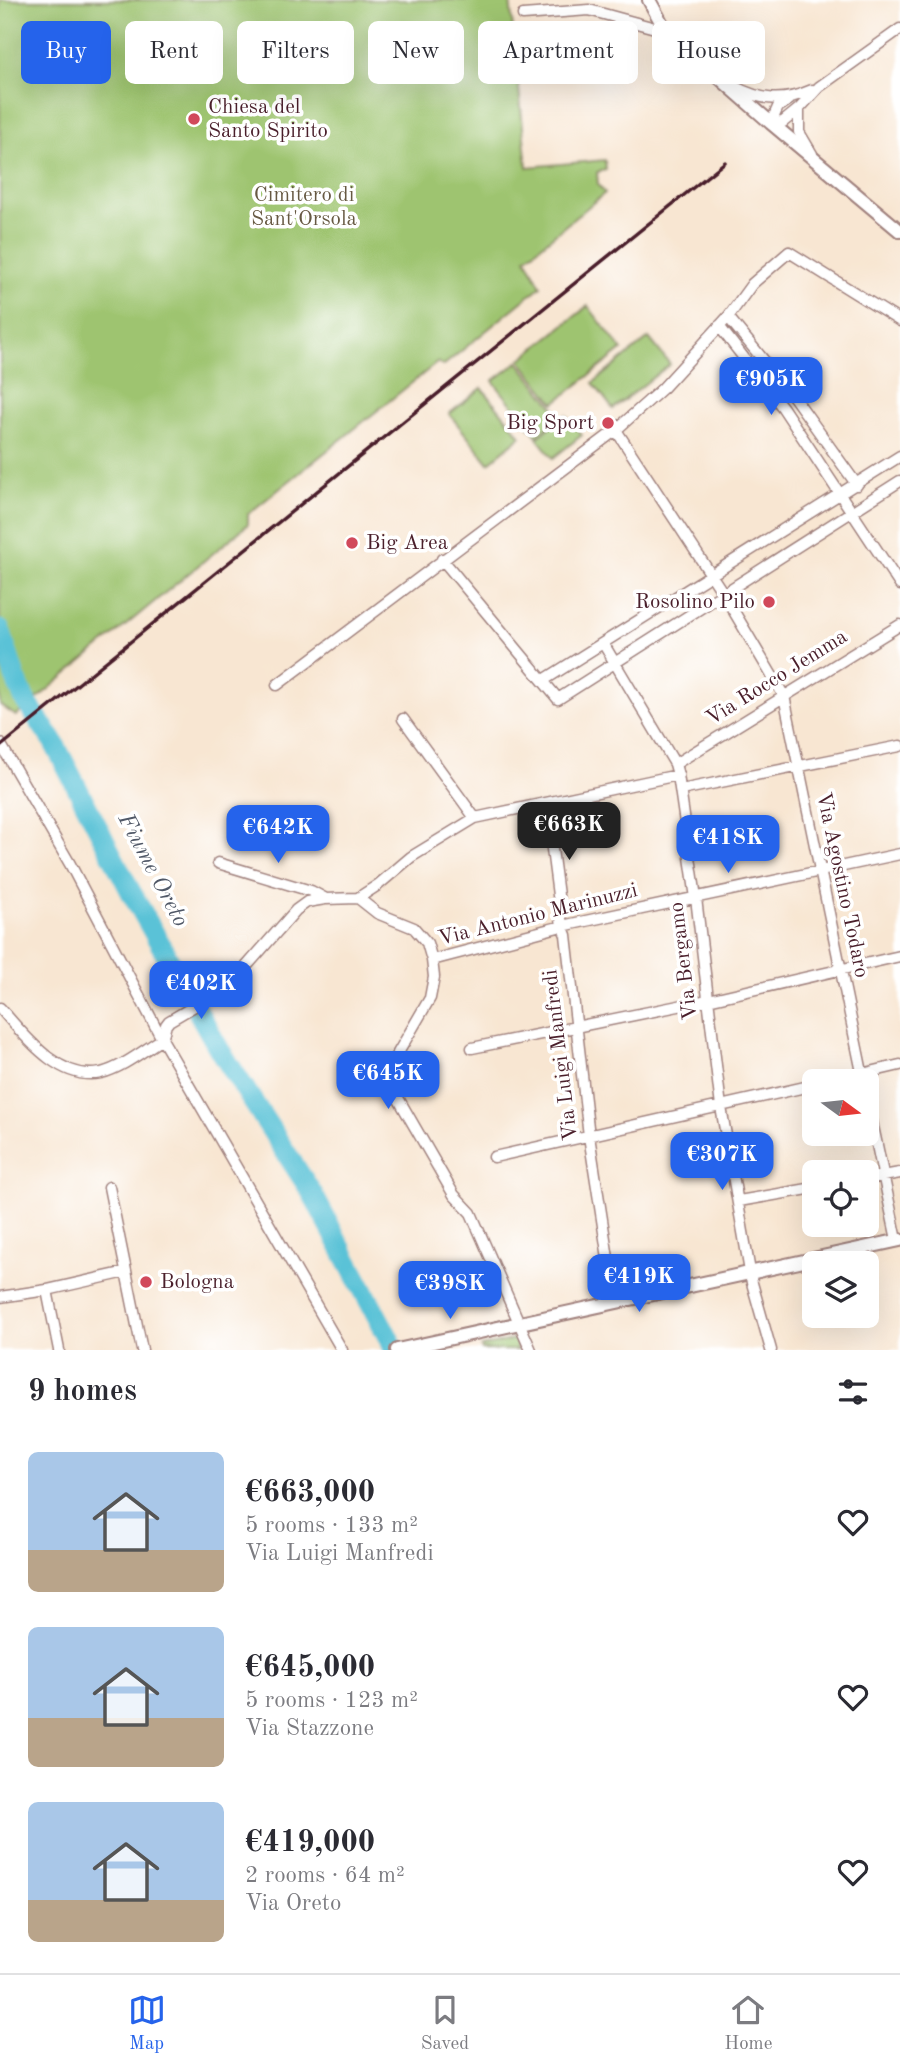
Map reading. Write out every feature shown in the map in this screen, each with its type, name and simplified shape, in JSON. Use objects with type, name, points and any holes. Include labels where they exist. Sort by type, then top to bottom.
[{"type":"street","points":[[649,0],[661,21]]},
{"type":"street","points":[[523,15],[589,10],[652,27]]},
{"type":"street","points":[[771,124],[783,122],[819,87],[900,29]]},
{"type":"street","points":[[726,84],[900,231]]},
{"type":"street","points":[[730,84],[759,97],[790,99]]},
{"type":"street","points":[[771,124],[778,107],[819,87]]},
{"type":"street","points":[[799,109],[799,132],[816,161]]},
{"type":"street","points":[[276,685],[616,430],[663,388],[728,317],[752,284],[789,251],[900,321]]},
{"type":"street","points":[[728,317],[794,397],[857,485]]},
{"type":"street","points":[[719,326],[783,408],[900,585]]},
{"type":"street","name":"Via Agostino Todaro","points":[[616,430],[723,593],[784,696],[861,1069]]},
{"type":"street","points":[[544,680],[900,456]]},
{"type":"street","points":[[442,559],[558,699],[900,481]]},
{"type":"street","name":"Via Rocco Jemma","points":[[675,764],[900,625]]},
{"type":"street","name":"Via Bergamo","points":[[603,643],[675,764],[678,775],[721,1107],[752,1283],[771,1350]]},
{"type":"street","points":[[403,719],[475,818]]},
{"type":"street","points":[[0,743],[70,864],[162,1039],[342,1350]]},
{"type":"street","points":[[681,790],[797,765],[900,747]]},
{"type":"street","points":[[0,1008],[44,1054],[69,1070],[99,1073],[113,1069],[162,1039],[169,1021],[230,985],[296,910],[307,902],[358,898],[378,886],[411,857],[475,818],[678,775]]},
{"type":"street","name":"Via Luigi Manfredi","points":[[546,803],[562,926],[566,935],[589,1136],[615,1303]]},
{"type":"street","name":"Via Antonio Marinuzzi","points":[[432,960],[562,926],[900,854]]},
{"type":"street","points":[[218,863],[311,891],[325,899]]},
{"type":"street","points":[[358,898],[377,913],[414,928],[427,943],[434,977],[430,998],[398,1053],[394,1091],[454,1195],[471,1213],[515,1324],[531,1350]]},
{"type":"street","points":[[472,1048],[708,1000],[900,956]]},
{"type":"street","points":[[879,1072],[900,1065]]},
{"type":"street","points":[[494,1157],[802,1088]]},
{"type":"street","points":[[397,1350],[898,1240],[877,1146]]},
{"type":"street","points":[[879,1177],[900,1173]]},
{"type":"street","points":[[109,1187],[142,1350]]},
{"type":"street","points":[[739,1201],[802,1190]]},
{"type":"street","points":[[0,1297],[47,1290],[126,1272]]},
{"type":"street","points":[[47,1290],[59,1350]]},
{"type":"green space","name":"Cimitero di Sant'Orsola","points":[[0,0],[510,0],[512,21],[478,21],[478,84],[519,84],[527,167],[605,160],[606,170],[597,172],[598,185],[605,193],[526,258],[541,286],[443,366],[438,362],[248,514],[248,524],[240,531],[16,716],[0,705]]},
{"type":"green space","points":[[588,306],[622,350],[554,403],[520,360]]},
{"type":"green space","points":[[649,338],[670,364],[613,409],[593,383]]},
{"type":"green space","points":[[518,362],[561,416],[537,436],[493,381]]},
{"type":"green space","points":[[482,388],[521,436],[489,463],[449,414]]},
{"type":"green space","points":[[566,415],[582,435],[553,458],[537,438]]},
{"type":"green space","points":[[515,1339],[517,1350],[482,1350],[481,1347]]},
{"type":"waterway","name":"Fiume Oreto","points":[[0,630],[25,700],[53,741],[131,892],[219,1049],[312,1193],[395,1350]]},
{"type":"railway","points":[[0,747],[725,162]]},
{"type":"place","name":"Chiesa del Santo Spirito","points":[[194,119]]},
{"type":"place","name":"Big Sport","points":[[608,423]]},
{"type":"place","name":"Big Area","points":[[352,543]]},
{"type":"place","name":"Rosolino Pilo","points":[[769,602]]},
{"type":"place","name":"Bologna","points":[[146,1282]]}]
